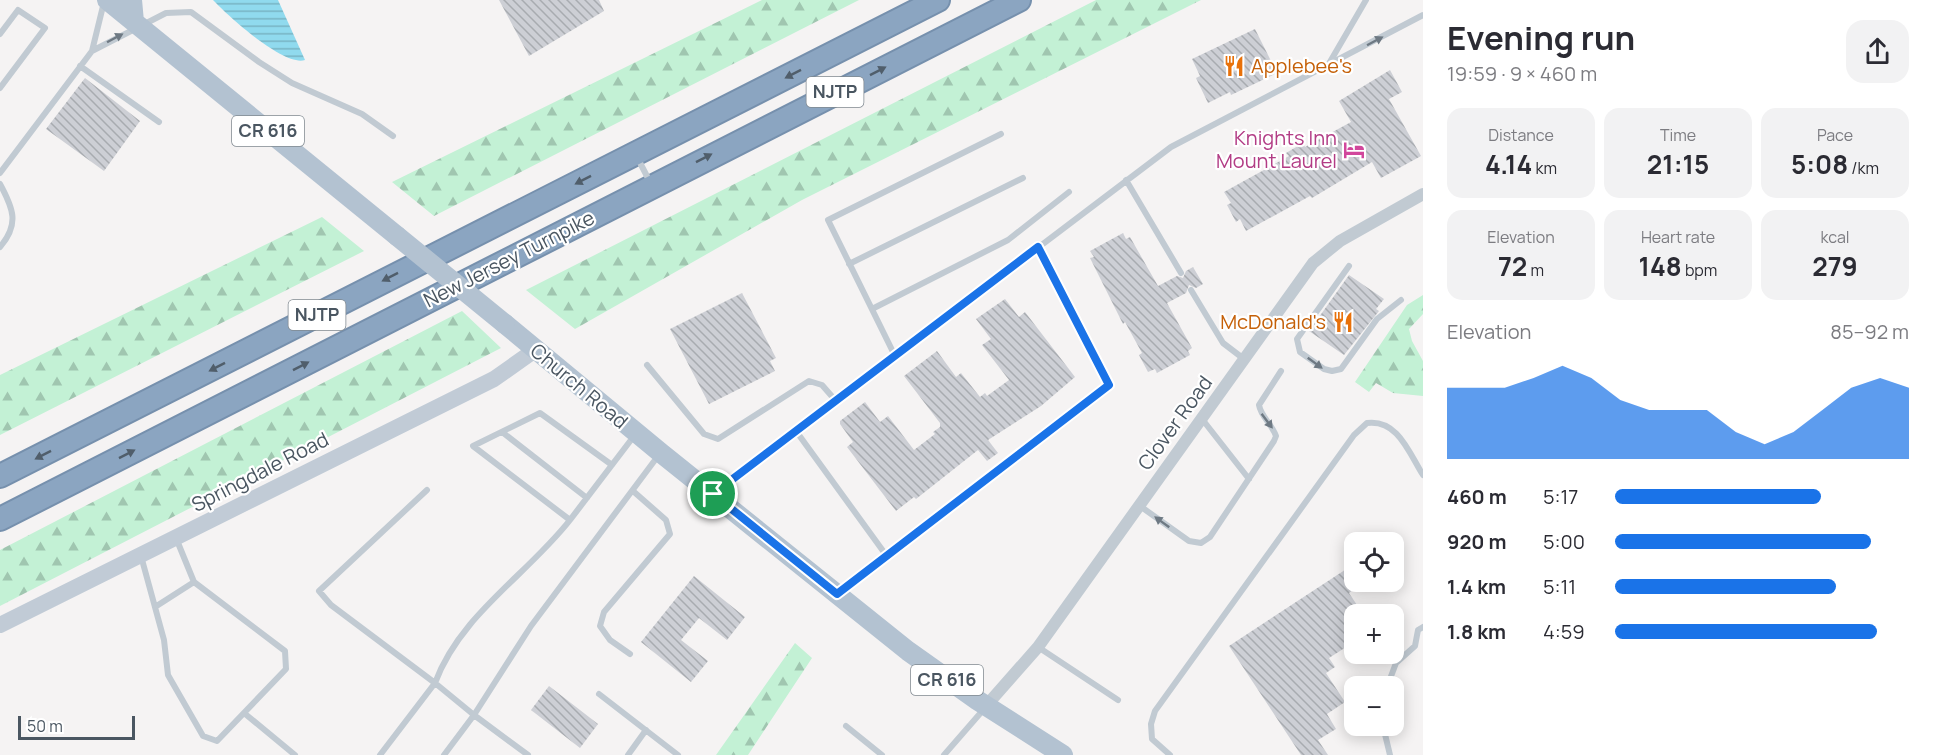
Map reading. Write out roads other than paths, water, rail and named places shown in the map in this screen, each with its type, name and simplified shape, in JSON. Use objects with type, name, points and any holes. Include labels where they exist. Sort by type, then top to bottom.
[{"type":"highway","name":"New Jersey Turnpike","points":[[0,476],[938,0]]},
{"type":"highway","name":"New Jersey Turnpike","points":[[0,519],[1019,0]]},
{"type":"main road","name":"Church Road","points":[[106,0],[636,433],[837,594],[917,657],[986,706],[1063,755]]},
{"type":"main road","points":[[132,0],[136,24]]},
{"type":"main road","name":"Springdale Road","points":[[0,625],[494,379],[535,350]]},
{"type":"street","name":"Clover Road","points":[[986,706],[1038,647],[1322,255],[1340,241],[1423,194]]},
{"type":"lane","points":[[92,51],[106,0]]},
{"type":"lane","points":[[1326,67],[1366,0]]},
{"type":"lane","points":[[0,34],[18,10],[45,28],[0,88]]},
{"type":"lane","points":[[0,173],[92,51],[136,24],[165,13],[191,12],[292,83],[362,114],[393,136]]},
{"type":"lane","points":[[713,494],[1183,139],[1423,15]]},
{"type":"lane","points":[[80,66],[159,122]]},
{"type":"lane","points":[[895,356],[828,220],[1001,134]]},
{"type":"lane","points":[[635,153],[652,185]]},
{"type":"lane","points":[[849,264],[1023,178]]},
{"type":"lane","points":[[1126,180],[1181,273]]},
{"type":"lane","points":[[0,184],[14,214],[10,235],[0,247]]},
{"type":"lane","points":[[872,309],[1008,240],[1070,192]]},
{"type":"lane","points":[[837,594],[1109,385],[1038,247]]},
{"type":"lane","points":[[1349,266],[1297,339],[1300,352],[1324,369],[1336,371],[1344,366],[1377,319],[1401,300]]},
{"type":"lane","points":[[1191,290],[1223,343],[1245,359]]},
{"type":"lane","points":[[647,365],[704,434],[718,439],[809,381],[822,385],[836,401]]},
{"type":"lane","points":[[1140,506],[1189,541],[1201,543],[1210,537],[1276,436],[1260,412],[1259,405],[1281,371]]},
{"type":"lane","points":[[570,520],[473,446],[540,413],[612,465]]},
{"type":"lane","points":[[1202,419],[1249,479]]},
{"type":"lane","points":[[1170,755],[1152,739],[1151,724],[1155,711],[1354,435],[1367,423],[1389,426],[1398,434],[1423,475]]},
{"type":"lane","points":[[796,431],[886,555]]},
{"type":"lane","points":[[502,432],[587,498]]},
{"type":"lane","points":[[380,755],[435,683],[444,658],[509,580],[554,540],[636,433]]},
{"type":"lane","points":[[444,755],[474,715],[531,626],[661,453]]},
{"type":"lane","points":[[427,490],[319,591],[331,605],[528,755]]},
{"type":"lane","points":[[630,654],[610,640],[600,626],[604,612],[670,534],[666,520],[633,491]]},
{"type":"lane","points":[[141,554],[164,640],[168,675],[203,736],[217,741],[286,669],[285,651],[194,582],[176,537]]},
{"type":"lane","points":[[155,607],[194,582]]},
{"type":"lane","points":[[1391,676],[1396,663],[1415,646],[1418,630],[1423,627]]},
{"type":"lane","points":[[1415,646],[1423,646]]},
{"type":"lane","points":[[1038,647],[1118,700]]},
{"type":"lane","points":[[599,694],[678,755]]},
{"type":"lane","points":[[944,755],[986,706]]},
{"type":"lane","points":[[244,713],[295,755]]},
{"type":"lane","points":[[846,726],[882,755]]},
{"type":"lane","points":[[628,755],[646,730]]},
{"type":"lane","points":[[1385,736],[1390,755]]},
{"type":"water","points":[[213,0],[278,0],[305,60],[284,56],[257,39]]},
{"type":"place","name":"Applebee's","points":[[1234,66]]},
{"type":"place","name":"Knights Inn Mount Laurel","points":[[1354,150]]},
{"type":"place","name":"McDonald's","points":[[1343,322]]}]
